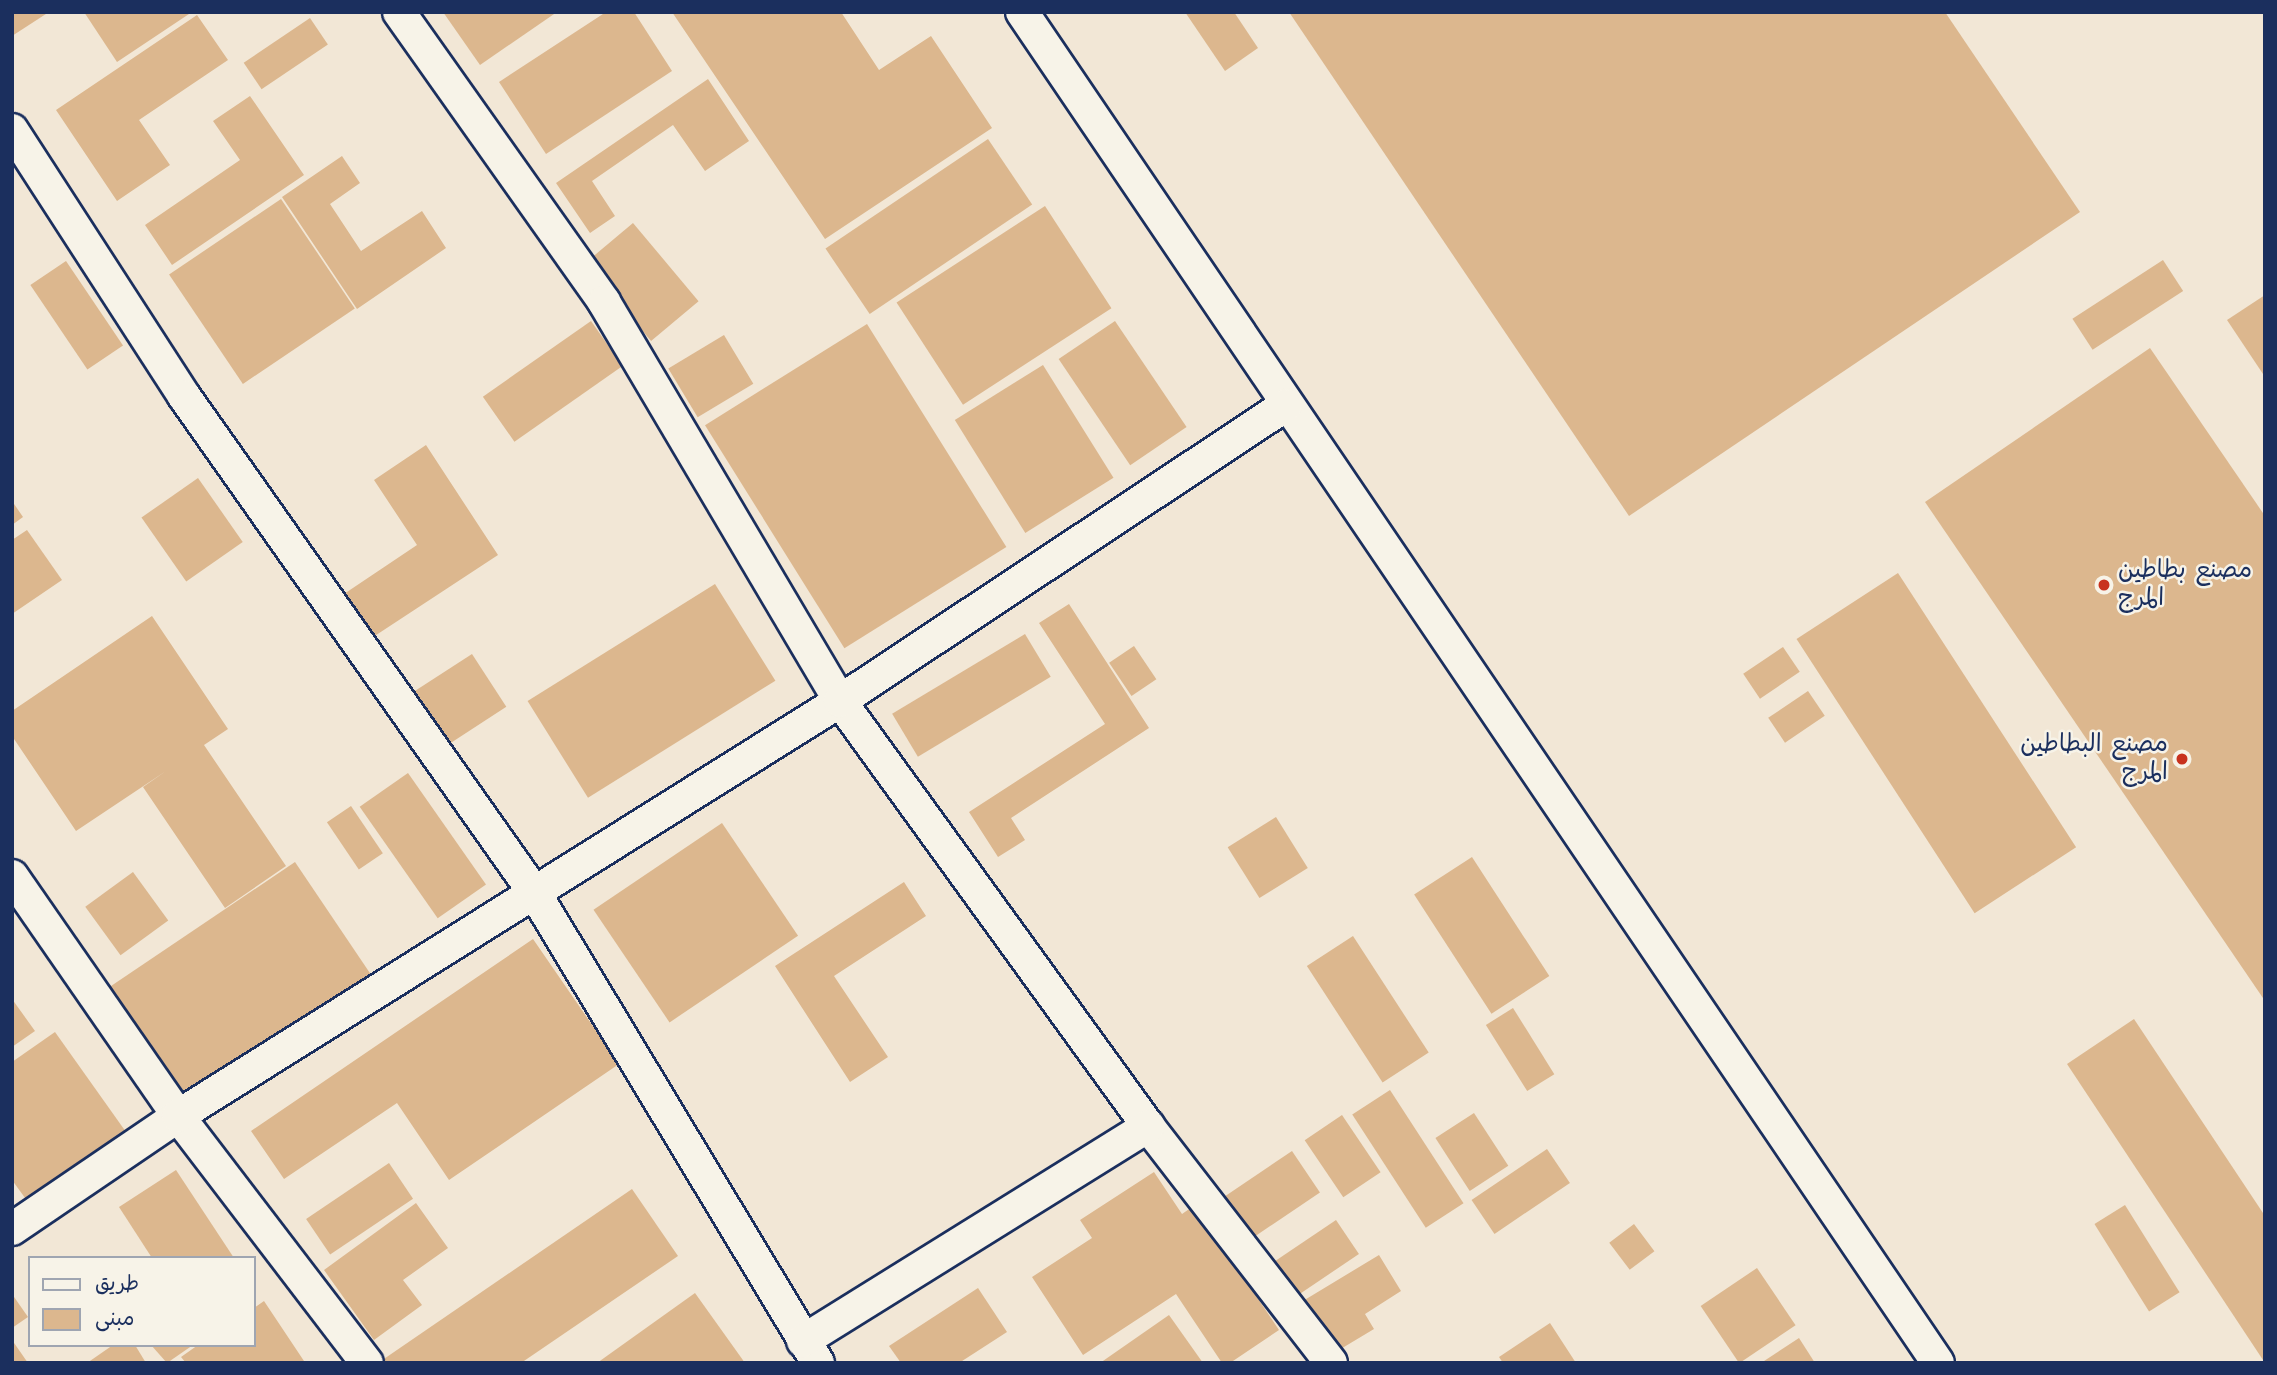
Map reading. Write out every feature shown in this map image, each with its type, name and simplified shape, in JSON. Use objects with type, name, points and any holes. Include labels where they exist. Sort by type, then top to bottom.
[{"type":"street","points":[[399,12],[604,302],[840,701],[1148,1126],[1331,1363]]},
{"type":"street","points":[[1022,12],[1938,1363]]},
{"type":"street","points":[[12,130],[184,396],[534,892],[811,1352],[1148,1126]]},
{"type":"street","points":[[12,1229],[178,1116],[840,701],[1286,405]]},
{"type":"street","points":[[12,876],[178,1116],[367,1363]]},
{"type":"building","points":[[12,12],[49,12],[12,36]]},
{"type":"building","points":[[84,12],[192,12],[117,62]]},
{"type":"building","points":[[443,12],[557,12],[480,65]]},
{"type":"building","points":[[606,12],[634,12],[672,71],[546,154],[499,82]]},
{"type":"building","points":[[672,12],[841,12],[879,70],[931,36],[992,128],[825,239]]},
{"type":"building","points":[[1185,12],[1234,12],[1258,48],[1225,71]]},
{"type":"building","points":[[1289,12],[1945,12],[2080,212],[1629,516]]},
{"type":"building","points":[[197,15],[228,60],[139,120],[170,165],[117,201],[56,110]]},
{"type":"building","points":[[310,18],[328,45],[262,89],[244,63]]},
{"type":"building","points":[[708,79],[749,141],[705,171],[673,125],[592,181],[615,216],[590,233],[556,183]]},
{"type":"building","points":[[250,96],[304,175],[172,265],[145,225],[240,160],[213,121]]},
{"type":"building","points":[[988,139],[1032,204],[870,314],[826,249]]},
{"type":"building","points":[[342,156],[360,183],[330,204],[361,251],[422,211],[446,248],[357,309],[282,197]]},
{"type":"building","points":[[281,199],[355,308],[243,384],[169,274]]},
{"type":"building","points":[[1045,206],[1111,308],[963,405],[897,302]]},
{"type":"building","points":[[633,223],[699,301],[651,341],[586,263]]},
{"type":"building","points":[[2163,260],[2183,291],[2093,350],[2072,319]]},
{"type":"building","points":[[66,261],[123,346],[87,370],[30,285]]},
{"type":"building","points":[[2265,295],[2265,377],[2227,320]]},
{"type":"building","points":[[591,321],[623,366],[514,442],[483,397]]},
{"type":"building","points":[[1115,321],[1187,427],[1130,465],[1059,359]]},
{"type":"building","points":[[867,324],[1006,547],[844,648],[705,425]]},
{"type":"building","points":[[724,335],[753,384],[698,417],[668,368]]},
{"type":"building","name":"مصنع البطاطين المرج","points":[[2150,348],[2265,516],[2265,1001],[1925,502]]},
{"type":"building","points":[[1043,365],[1113,478],[1025,533],[955,420]]},
{"type":"building","points":[[426,445],[498,555],[364,643],[335,600],[417,545],[374,480]]},
{"type":"building","points":[[198,478],[243,542],[186,581],[141,518]]},
{"type":"building","points":[[12,501],[23,517],[12,525]]},
{"type":"building","points":[[27,530],[62,580],[12,614],[12,540]]},
{"type":"building","points":[[1898,573],[2076,847],[1975,913],[1797,639]]},
{"type":"building","points":[[715,584],[775,681],[588,798],[528,701]]},
{"type":"building","points":[[1069,604],[1149,728],[1011,818],[1025,840],[998,857],[969,812],[1105,724],[1039,623]]},
{"type":"building","points":[[152,616],[228,729],[204,745],[286,866],[225,908],[143,787],[166,771],[76,831],[12,736],[12,711]]},
{"type":"building","points":[[1025,634],[1051,677],[918,757],[892,714]]},
{"type":"building","points":[[1134,646],[1156,679],[1131,696],[1109,663]]},
{"type":"building","points":[[1783,647],[1800,672],[1760,699],[1743,674]]},
{"type":"building","points":[[472,654],[506,707],[448,745],[413,692]]},
{"type":"building","points":[[1808,691],[1825,716],[1785,743],[1768,718]]},
{"type":"building","points":[[408,773],[486,884],[438,918],[360,807]]},
{"type":"building","points":[[351,806],[383,853],[359,869],[327,822]]},
{"type":"building","points":[[1276,817],[1308,868],[1259,898],[1228,847]]},
{"type":"building","points":[[722,823],[798,936],[670,1022],[593,910]]},
{"type":"building","points":[[1472,857],[1549,976],[1491,1014],[1414,895]]},
{"type":"building","points":[[295,862],[371,975],[174,1108],[98,995]]},
{"type":"building","points":[[133,872],[168,921],[121,955],[85,907]]},
{"type":"building","points":[[904,882],[926,916],[834,976],[888,1057],[850,1082],[775,966]]},
{"type":"building","points":[[1353,936],[1429,1053],[1383,1083],[1307,966]]},
{"type":"building","points":[[533,939],[619,1064],[449,1180],[397,1103],[284,1179],[251,1131]]},
{"type":"building","points":[[12,999],[35,1031],[12,1047]]},
{"type":"building","points":[[1513,1008],[1554,1074],[1527,1091],[1486,1025]]},
{"type":"building","points":[[2134,1019],[2265,1216],[2265,1363],[2067,1064]]},
{"type":"building","points":[[55,1032],[126,1132],[28,1202],[12,1180],[12,1062]]},
{"type":"building","points":[[1390,1090],[1464,1203],[1426,1228],[1352,1115]]},
{"type":"building","points":[[1474,1113],[1508,1166],[1470,1191],[1435,1138]]},
{"type":"building","points":[[1342,1115],[1381,1172],[1343,1197],[1305,1140]]},
{"type":"building","points":[[1547,1149],[1570,1183],[1494,1234],[1472,1200]]},
{"type":"building","points":[[1292,1151],[1320,1192],[1240,1246],[1212,1205]]},
{"type":"building","points":[[389,1163],[413,1199],[330,1255],[306,1219]]},
{"type":"building","points":[[176,1170],[233,1256],[151,1256],[119,1207]]},
{"type":"building","points":[[1154,1172],[1182,1214],[1195,1205],[1279,1330],[1230,1363],[1222,1363],[1176,1294],[1083,1355],[1032,1277],[1092,1238],[1080,1220]]},
{"type":"building","points":[[632,1189],[678,1256],[521,1363],[378,1363]]},
{"type":"building","points":[[416,1203],[448,1248],[403,1280],[422,1305],[374,1340],[324,1270]]},
{"type":"building","points":[[2125,1205],[2180,1292],[2149,1311],[2094,1224]]},
{"type":"building","points":[[1336,1220],[1359,1254],[1283,1305],[1260,1271]]},
{"type":"building","points":[[1634,1224],[1654,1251],[1630,1270],[1609,1243]]},
{"type":"building","points":[[1379,1255],[1401,1291],[1365,1314],[1374,1329],[1319,1362],[1288,1310]]},
{"type":"building","points":[[1757,1268],[1796,1325],[1739,1363],[1701,1306]]},
{"type":"building","points":[[978,1288],[1007,1332],[959,1363],[901,1363],[889,1346]]},
{"type":"building","points":[[695,1293],[745,1363],[597,1363]]},
{"type":"building","points":[[12,1294],[28,1317],[12,1328]]},
{"type":"building","points":[[264,1301],[304,1361],[186,1363],[181,1357],[195,1347],[256,1347],[256,1307]]},
{"type":"building","points":[[1169,1315],[1203,1363],[1100,1363]]},
{"type":"building","points":[[1550,1323],[1576,1363],[1503,1363],[1499,1357]]},
{"type":"building","points":[[1799,1338],[1815,1363],[1761,1363]]},
{"type":"building","points":[[12,1340],[28,1363],[12,1363]]},
{"type":"building","points":[[110,1347],[136,1347],[146,1363],[87,1363]]},
{"type":"building","points":[[153,1347],[190,1347],[167,1363]]},
{"type":"place","name":"مصنع بطاطين المرج","points":[[2104,585]]},
{"type":"place","name":"مصنع البطاطين المرج","points":[[2182,759]]}]
